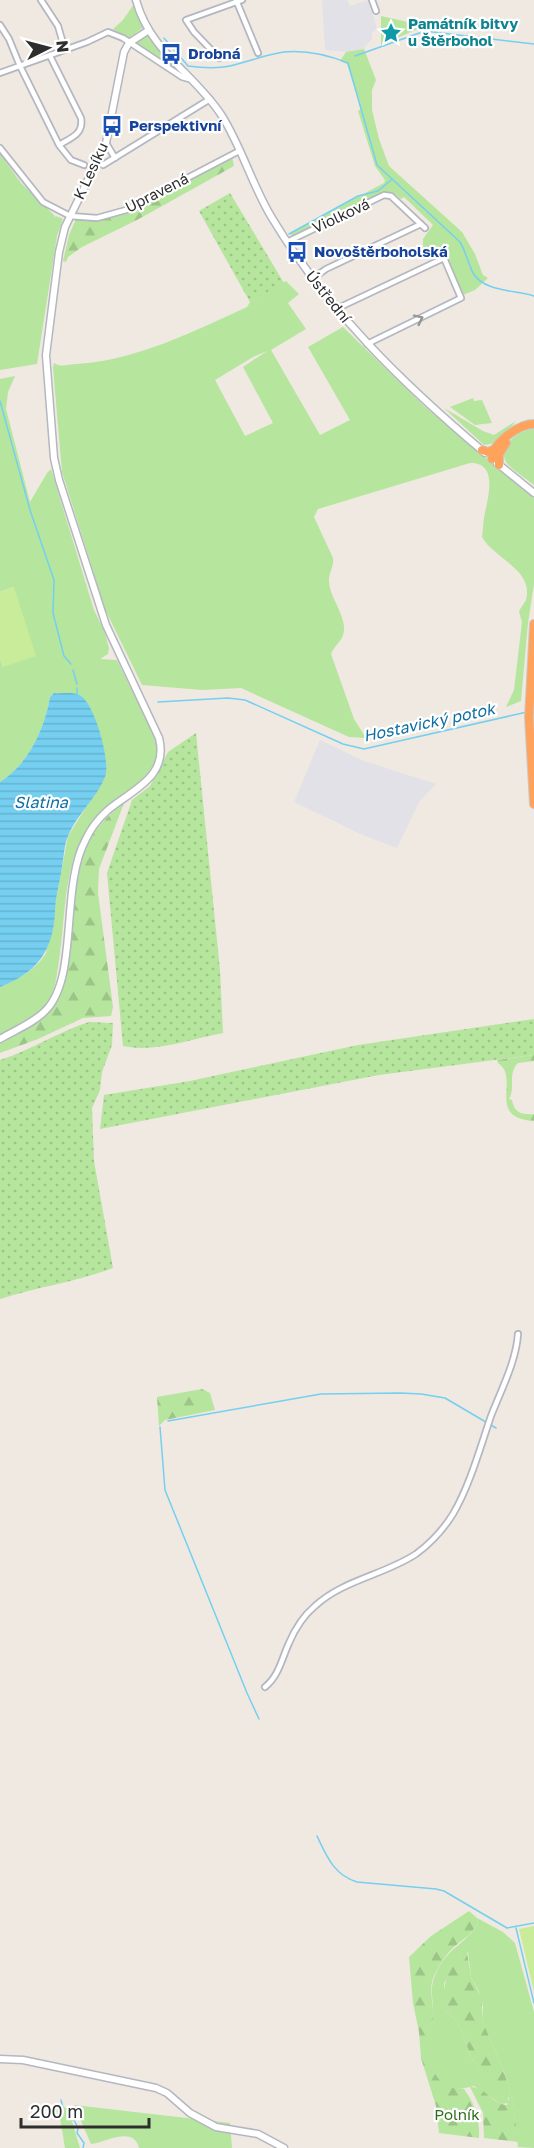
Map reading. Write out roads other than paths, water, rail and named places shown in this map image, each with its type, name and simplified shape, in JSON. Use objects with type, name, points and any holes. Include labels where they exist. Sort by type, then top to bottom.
[{"type":"highway","points":[[495,454],[516,428],[534,425]]},
{"type":"highway","points":[[482,450],[495,454]]},
{"type":"highway","points":[[495,454],[499,465]]},
{"type":"highway","points":[[534,624],[529,705],[534,804]]},
{"type":"street","points":[[40,0],[58,26],[65,50]]},
{"type":"street","name":"Ústřední","points":[[136,0],[149,30],[189,79],[210,99],[231,132],[253,185],[312,279],[367,344],[435,410],[482,450]]},
{"type":"street","points":[[372,0],[376,11]]},
{"type":"street","points":[[219,58],[194,32],[186,20],[238,1],[258,52]]},
{"type":"street","points":[[0,25],[9,39],[59,146],[71,160],[84,165]]},
{"type":"street","points":[[129,43],[149,30]]},
{"type":"street","points":[[0,73],[87,42],[108,32],[120,36],[182,77],[189,79]]},
{"type":"street","name":"K Lesíku","points":[[0,1039],[38,1017],[55,998],[61,980],[72,882],[80,849],[91,830],[109,810],[148,780],[159,763],[162,749],[106,625],[56,469],[46,355],[64,229],[106,143],[123,57],[129,43]]},
{"type":"street","points":[[50,56],[82,124],[81,130],[75,136],[59,146]]},
{"type":"street","points":[[103,165],[210,99]]},
{"type":"street","points":[[106,143],[115,158]]},
{"type":"street","points":[[0,148],[43,202],[70,216]]},
{"type":"street","name":"Upravená","points":[[70,216],[97,218],[126,210],[239,151]]},
{"type":"street","name":"Violková","points":[[287,242],[384,195],[391,196],[423,226],[326,269],[312,279]]},
{"type":"street","points":[[336,309],[444,258],[461,298],[367,344]]},
{"type":"street","points":[[499,465],[534,494]]},
{"type":"street","points":[[266,1687],[276,1675],[295,1630],[314,1606],[337,1590],[409,1558],[428,1544],[445,1526],[462,1496],[514,1355],[518,1334]]},
{"type":"street","points":[[0,2059],[23,2060],[156,2088],[167,2093],[190,2114],[216,2127],[258,2134],[284,2148]]},
{"type":"water","name":"Slatina","points":[[54,693],[81,696],[92,710],[104,747],[105,777],[76,821],[67,840],[54,926],[41,959],[24,975],[0,987],[0,782],[19,766],[34,745],[48,709],[50,697]]},
{"type":"waterway","points":[[355,56],[425,31],[534,44]]},
{"type":"waterway","points":[[164,38],[188,66],[223,67],[284,52],[317,54],[348,63],[377,165],[460,242],[473,273],[478,279],[492,287],[534,296]]},
{"type":"waterway","points":[[289,234],[358,196],[378,191],[391,180]]},
{"type":"waterway","points":[[0,401],[30,510],[54,580],[53,613],[64,656],[71,664]]},
{"type":"waterway","points":[[73,670],[77,684]]},
{"type":"waterway","points":[[77,688],[77,696]]},
{"type":"waterway","name":"Hostavický potok","points":[[158,702],[228,698],[245,700],[343,744],[364,749],[527,712]]},
{"type":"waterway","points":[[168,1421],[321,1394],[400,1393],[445,1398],[496,1428]]},
{"type":"waterway","points":[[160,1427],[165,1490],[259,1719]]},
{"type":"waterway","points":[[317,1836],[332,1864],[349,1879],[357,1882],[444,1891],[507,1928],[534,1923]]},
{"type":"waterway","points":[[516,1928],[534,2003]]},
{"type":"waterway","points":[[61,2100],[63,2108]]},
{"type":"waterway","points":[[71,2120],[74,2120],[78,2128],[77,2133],[84,2143],[83,2148]]},
{"type":"place","name":"Památník bitvy u Štěrbohol","points":[[391,33]]},
{"type":"place","name":"Drobná","points":[[171,54]]},
{"type":"place","name":"Perspektivní","points":[[112,126]]},
{"type":"place","name":"Novoštěrboholská","points":[[297,252]]},
{"type":"park label","name":"Polník","points":[[457,2115]]}]
